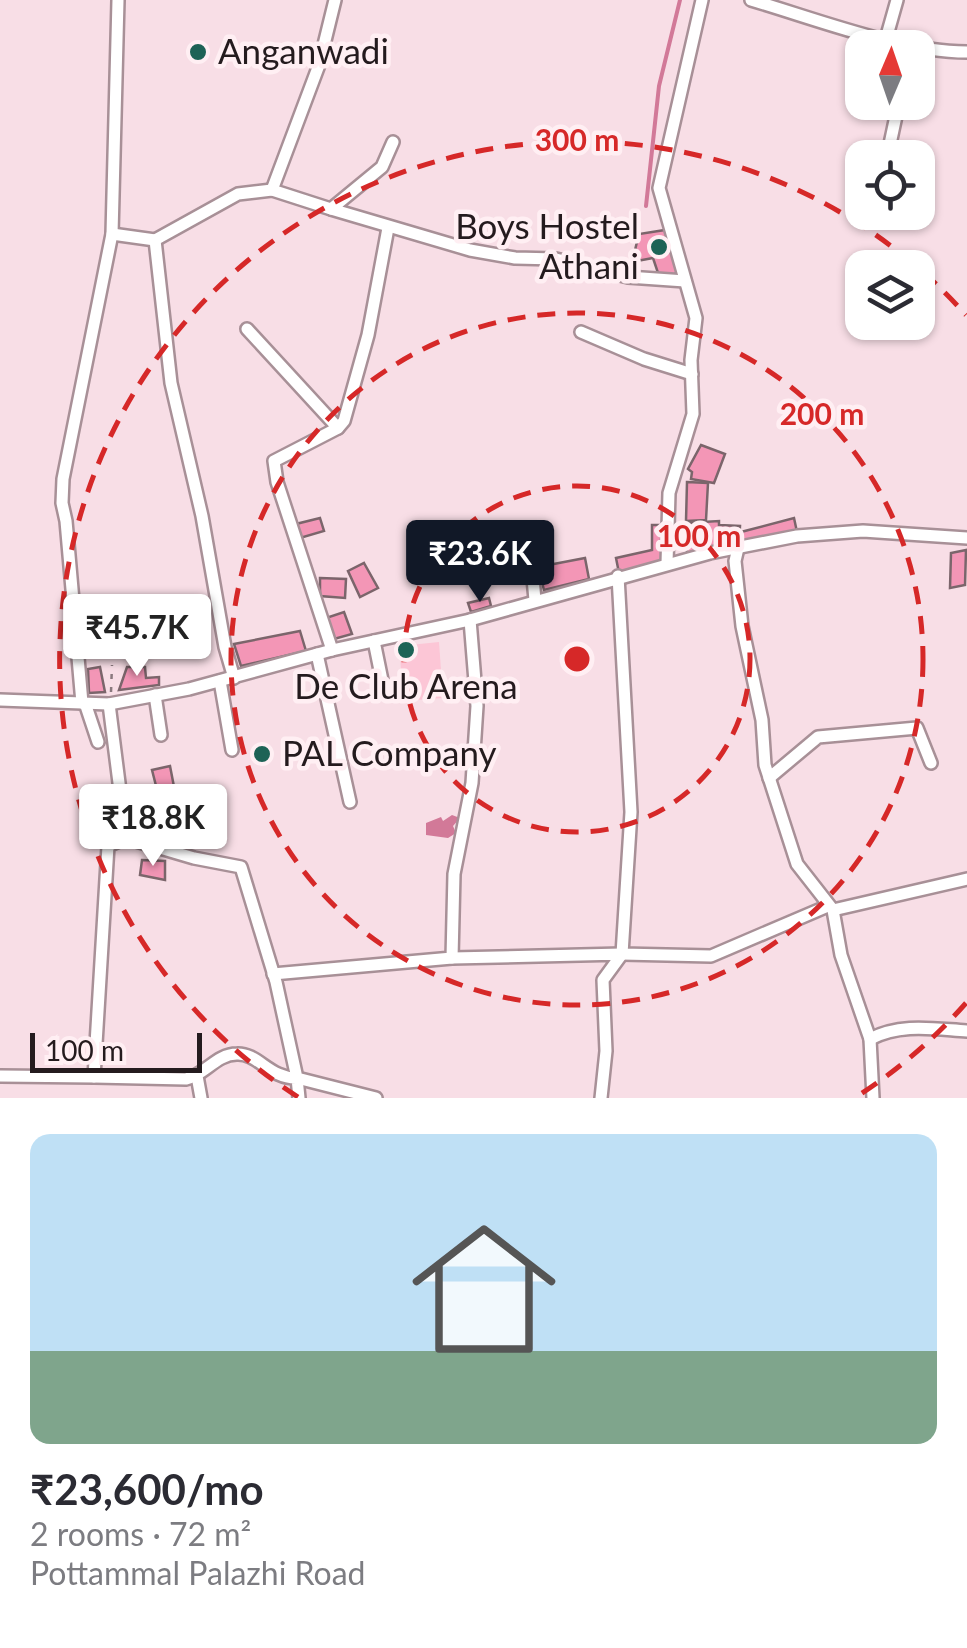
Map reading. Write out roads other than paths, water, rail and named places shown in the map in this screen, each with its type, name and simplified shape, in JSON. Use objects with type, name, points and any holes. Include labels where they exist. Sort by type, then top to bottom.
[{"type":"street","points":[[98,742],[84,703],[62,503],[63,479],[112,234],[118,0]]},
{"type":"street","points":[[272,190],[319,65],[335,0]]},
{"type":"street","points":[[667,564],[668,493],[691,429],[696,318],[659,188],[702,0]]},
{"type":"street","points":[[750,0],[857,30]]},
{"type":"street","points":[[888,30],[897,0]]},
{"type":"street","points":[[935,51],[967,52]]},
{"type":"street","points":[[330,210],[382,167],[393,142]]},
{"type":"street","points":[[112,234],[154,240],[238,194],[272,190],[388,228],[492,254],[556,259],[628,277],[686,280]]},
{"type":"street","points":[[332,650],[277,482],[274,461],[338,428],[344,421],[360,367],[388,228]]},
{"type":"street","points":[[154,240],[172,383],[202,516],[225,647],[236,677]]},
{"type":"street","points":[[247,330],[338,428]]},
{"type":"street","points":[[581,332],[692,374]]},
{"type":"street","points":[[0,700],[110,703],[156,695],[470,620],[618,576],[797,536],[863,531],[967,538]]},
{"type":"street","points":[[530,546],[535,600]]},
{"type":"street","points":[[738,548],[735,561],[742,626],[762,720],[765,765],[797,864],[830,908],[841,955],[870,1039],[873,1098]]},
{"type":"street","points":[[601,1098],[606,1051],[603,980],[622,954],[631,812],[618,576]]},
{"type":"street","points":[[452,958],[454,874],[472,784],[478,706],[470,620]]},
{"type":"street","points":[[230,642],[236,677]]},
{"type":"street","points":[[374,642],[384,690]]},
{"type":"street","points":[[317,654],[350,802]]},
{"type":"street","points":[[220,681],[232,750]]},
{"type":"street","points":[[156,695],[161,735]]},
{"type":"street","points":[[110,703],[126,838]]},
{"type":"street","points":[[769,778],[810,742],[855,732],[917,728],[931,763]]},
{"type":"street","points":[[94,1077],[108,846],[126,838],[241,867],[273,974],[299,1098]]},
{"type":"street","points":[[273,974],[452,958],[711,956],[830,908],[967,879]]},
{"type":"street","points":[[870,1039],[887,1030],[907,1027],[967,1031]]},
{"type":"street","points":[[0,1076],[196,1076],[233,1053],[246,1055],[274,1074],[376,1098]]},
{"type":"street","points":[[196,1076],[200,1098]]},
{"type":"waterway","points":[[646,206],[659,86],[680,0]]},
{"type":"place","name":"Anganwadi","points":[[198,52]]},
{"type":"place","name":"Boys Hostel Athani","points":[[659,247]]},
{"type":"place","name":"De Club Arena","points":[[406,650]]},
{"type":"place","name":"PAL Company","points":[[262,754]]}]
